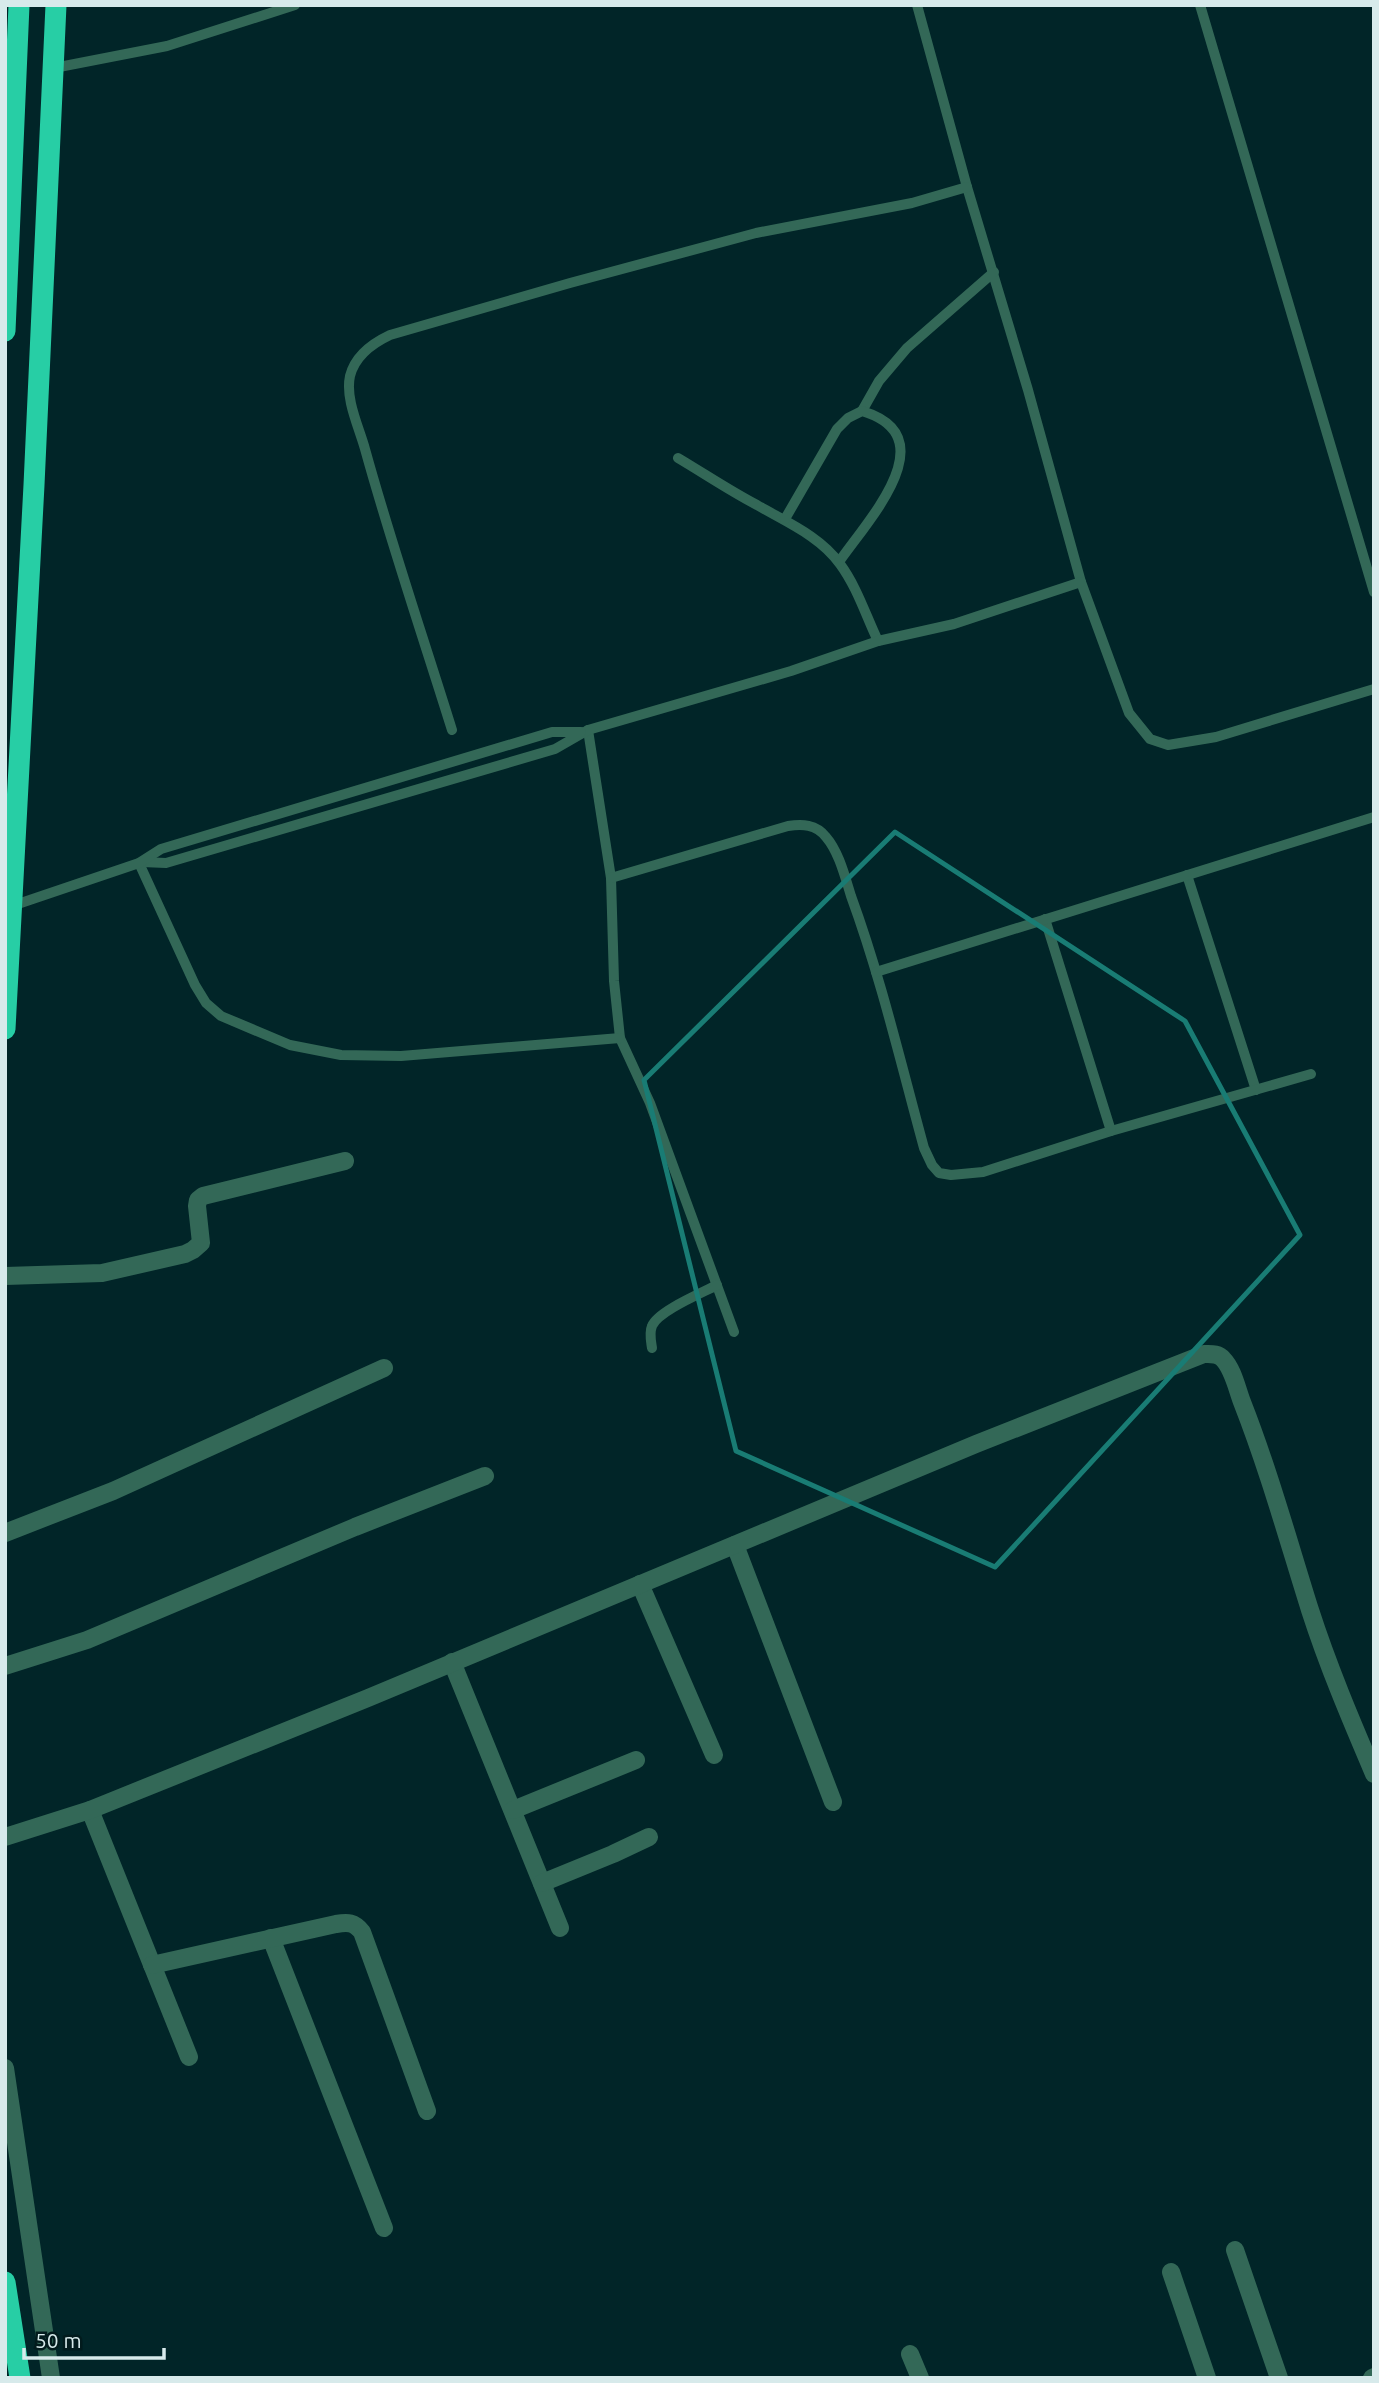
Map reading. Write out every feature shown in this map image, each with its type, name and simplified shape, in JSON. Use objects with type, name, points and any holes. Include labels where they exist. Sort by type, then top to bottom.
[{"type":"highway","points":[[5,331],[19,5]]},
{"type":"highway","points":[[5,1029],[57,5]]},
{"type":"highway","points":[[5,2282],[20,2378]]},
{"type":"street","points":[[5,1276],[102,1273],[185,1254],[201,1243],[197,1206],[198,1200],[203,1196],[345,1161]]},
{"type":"street","points":[[5,1837],[90,1810],[976,1444],[1204,1354],[1216,1353],[1224,1359],[1230,1370],[1256,1438],[1336,1684],[1374,1774]]},
{"type":"street","points":[[5,1534],[113,1492],[384,1368]]},
{"type":"street","points":[[5,1667],[86,1640],[343,1532],[485,1476]]},
{"type":"street","points":[[734,1545],[833,1802]]},
{"type":"street","points":[[639,1584],[714,1755]]},
{"type":"street","points":[[452,1662],[560,1928]]},
{"type":"street","points":[[513,1810],[636,1760]]},
{"type":"street","points":[[90,1810],[189,2057]]},
{"type":"street","points":[[542,1884],[649,1837]]},
{"type":"street","points":[[152,1965],[348,1922],[355,1924],[362,1933],[427,2111]]},
{"type":"street","points":[[271,1938],[384,2228]]},
{"type":"street","points":[[5,2068],[51,2378]]},
{"type":"street","points":[[1235,2250],[1279,2378]]},
{"type":"street","points":[[1171,2272],[1207,2378]]},
{"type":"street","points":[[909,2354],[920,2378]]},
{"type":"lane","points":[[54,68],[167,46],[295,5]]},
{"type":"lane","points":[[917,5],[1080,582],[1129,713],[1150,739],[1168,745],[1216,737],[1374,689]]},
{"type":"lane","points":[[1200,5],[1374,593]]},
{"type":"lane","points":[[452,730],[349,394],[350,375],[360,357],[376,342],[390,335],[570,283],[756,233],[912,203],[967,187]]},
{"type":"lane","points":[[785,520],[837,429],[848,418],[862,411],[879,381],[907,348],[994,272]]},
{"type":"lane","points":[[839,562],[892,485],[902,458],[901,443],[891,426],[877,415],[862,411]]},
{"type":"lane","points":[[678,458],[785,520],[823,546],[839,562],[850,580],[878,642]]},
{"type":"lane","points":[[12,906],[141,863],[161,849],[552,732],[585,731],[791,671],[878,642],[954,624],[1080,582]]},
{"type":"lane","points":[[141,863],[166,863],[516,761],[555,749],[585,731]]},
{"type":"lane","points":[[585,731],[611,878],[610,923],[620,1038],[650,1103],[734,1332]]},
{"type":"lane","points":[[876,972],[1374,817]]},
{"type":"lane","points":[[611,878],[788,826],[801,824],[815,827],[827,838],[839,863],[876,972],[924,1148],[939,1173],[951,1175],[983,1172],[1111,1131],[1311,1074]]},
{"type":"lane","points":[[141,863],[195,985],[206,1003],[221,1016],[290,1045],[341,1055],[401,1056],[620,1038]]},
{"type":"lane","points":[[1187,875],[1256,1090]]},
{"type":"lane","points":[[1045,919],[1111,1131]]},
{"type":"lane","points":[[652,1348],[652,1325],[660,1316],[718,1285]]},
{"type":"highlighted area","points":[[895,832],[1185,1021],[1300,1235],[995,1567],[736,1451],[644,1080]]}]
